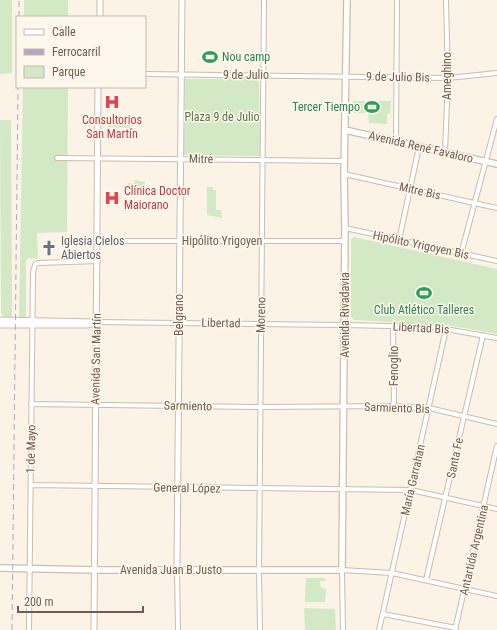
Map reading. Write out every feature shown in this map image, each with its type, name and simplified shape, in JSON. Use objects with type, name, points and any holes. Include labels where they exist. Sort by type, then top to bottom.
[{"type":"main road","name":"Avenida Rivadavia","points":[[342,570],[345,324],[344,161],[346,130],[347,0]]},
{"type":"main road","name":"Avenida René Favaloro","points":[[346,130],[497,164]]},
{"type":"main road","name":"Avenida Juan B Justo","points":[[0,568],[95,570],[342,570]]},
{"type":"street","points":[[100,0],[100,16]]},
{"type":"street","name":"Belgrano","points":[[178,630],[177,569],[179,488],[182,0]]},
{"type":"street","name":"Moreno","points":[[260,630],[260,407],[263,241],[264,0]]},
{"type":"street","points":[[396,142],[397,0]]},
{"type":"street","name":"Ameghino","points":[[445,152],[448,78],[446,0]]},
{"type":"street","name":"9 de Julio Bis","points":[[347,76],[448,78],[497,73]]},
{"type":"street","name":"9 de Julio","points":[[146,74],[347,76]]},
{"type":"street","name":"Avenida San Martín","points":[[94,630],[98,261],[98,88]]},
{"type":"street","points":[[462,254],[474,203],[487,162],[497,118]]},
{"type":"street","points":[[399,240],[419,147]]},
{"type":"street","name":"Mitre","points":[[57,158],[344,161]]},
{"type":"street","name":"Mitre Bis","points":[[344,174],[497,208]]},
{"type":"street","name":"Hipólito Yrigoyen Bis","points":[[345,228],[497,261]]},
{"type":"street","name":"Hipólito Yrigoyen","points":[[98,241],[345,241]]},
{"type":"street","name":"1 de Mayo","points":[[29,630],[32,322],[34,267],[38,263],[98,261]]},
{"type":"street","points":[[0,320],[32,322],[97,322]]},
{"type":"street","points":[[0,325],[32,322]]},
{"type":"street","name":"Libertad","points":[[97,322],[345,324]]},
{"type":"street","name":"Libertad Bis","points":[[345,324],[446,329],[497,338]]},
{"type":"street","name":"Fenoglio","points":[[394,327],[394,406]]},
{"type":"street","name":"María Garrahan","points":[[379,630],[446,329]]},
{"type":"street","name":"Santa Fe","points":[[426,580],[483,335]]},
{"type":"street","name":"Sarmiento","points":[[31,404],[344,407]]},
{"type":"street","name":"Sarmiento Bis","points":[[344,407],[394,406],[429,408],[497,424]]},
{"type":"street","name":"Antartida Argentina","points":[[456,629],[497,446]]},
{"type":"street","name":"General López","points":[[31,485],[411,490],[497,509]]},
{"type":"street","points":[[342,570],[392,573],[497,596]]},
{"type":"street","name":"Avenida Rivadavia","points":[[342,570],[342,630]]},
{"type":"street","points":[[383,614],[456,629]]},
{"type":"green space","points":[[0,0],[12,0],[12,73],[0,74]]},
{"type":"green space","points":[[24,0],[68,0],[68,16],[24,16]]},
{"type":"green space","name":"Plaza 9 de Julio","points":[[185,79],[259,79],[260,156],[184,155]]},
{"type":"green space","points":[[23,88],[68,88],[67,232],[37,233],[38,259],[29,258],[26,260],[26,317],[19,317]]},
{"type":"green space","name":"Tercer Tiempo","points":[[353,101],[391,101],[390,114],[387,114],[387,124],[369,123],[368,113],[354,113]]},
{"type":"green space","points":[[108,118],[133,119],[133,128],[108,127]]},
{"type":"green space","points":[[0,120],[11,120],[12,317],[4,317],[1,313]]},
{"type":"green space","points":[[135,180],[145,182],[145,192],[128,192],[128,183],[134,184]]},
{"type":"green space","points":[[207,187],[213,187],[213,190],[216,190],[216,210],[221,210],[222,218],[207,215]]},
{"type":"green space","name":"Club Atlético Talleres","points":[[354,237],[497,269],[497,334],[447,325],[354,320],[351,317],[351,239]]},
{"type":"green space","points":[[306,578],[325,578],[325,581],[320,581],[321,588],[326,589],[325,602],[305,602]]},
{"type":"green space","points":[[304,608],[335,609],[336,630],[305,630]]},
{"type":"railway","points":[[19,0],[19,16]]},
{"type":"railway","points":[[12,630],[18,88]]},
{"type":"place","name":"Nou camp","points":[[210,57]]},
{"type":"place","name":"Consultorios San Martín","points":[[112,102]]},
{"type":"place","name":"Tercer Tiempo","points":[[372,107]]},
{"type":"place","name":"Clínica Doctor Maiorano","points":[[112,198]]},
{"type":"place","name":"Iglesia Cielos Abiertos","points":[[49,248]]},
{"type":"place","name":"Club Atlético Talleres","points":[[424,293]]}]
